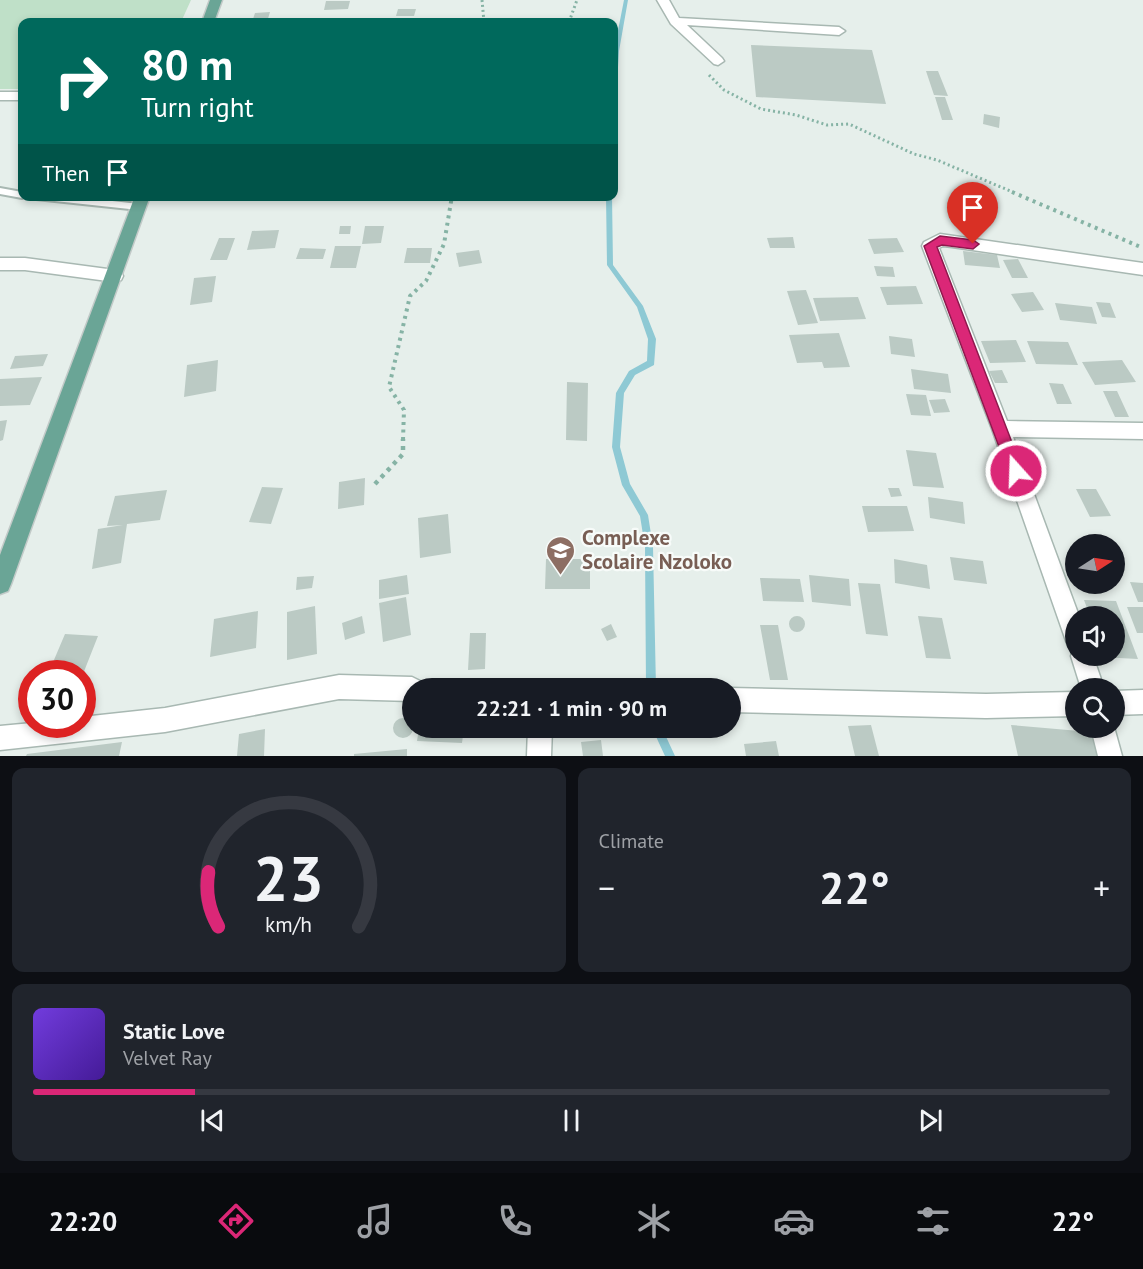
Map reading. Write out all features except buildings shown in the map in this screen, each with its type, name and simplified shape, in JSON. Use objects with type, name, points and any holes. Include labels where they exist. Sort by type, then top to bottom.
[{"type":"main road","points":[[209,18],[216,0]]},
{"type":"main road","points":[[0,584],[141,202]]},
{"type":"street","points":[[663,0],[675,21],[718,61]]},
{"type":"street","points":[[675,21],[839,31]]},
{"type":"street","points":[[0,96],[18,96]]},
{"type":"street","points":[[1065,607],[1001,429],[930,246],[940,240],[952,241],[1143,269]]},
{"type":"street","points":[[0,264],[25,264],[114,276]]},
{"type":"street","points":[[1001,429],[1143,430]]},
{"type":"street","points":[[0,738],[165,720],[339,687],[402,689]]},
{"type":"street","points":[[741,700],[986,706],[1065,704]]},
{"type":"street","points":[[1125,703],[1143,702]]},
{"type":"street","points":[[539,756],[540,738]]},
{"type":"street","points":[[1106,738],[1110,756]]},
{"type":"lane","points":[[0,191],[18,194]]},
{"type":"lane","points":[[124,201],[141,202]]},
{"type":"path","points":[[482,0],[484,18]]},
{"type":"path","points":[[570,18],[577,0]]},
{"type":"path","points":[[718,61],[706,65],[711,81],[722,90],[760,108],[801,116],[828,126],[840,122],[850,124],[875,134],[918,158],[937,160],[1143,248]]},
{"type":"path","points":[[375,484],[403,454],[404,410],[389,387],[410,296],[426,281],[444,244],[451,201]]},
{"type":"green space","points":[[0,0],[191,0],[183,18],[18,18],[18,89],[0,89]]},
{"type":"waterway","points":[[618,41],[626,0]]},
{"type":"waterway","points":[[609,201],[610,265],[640,306],[652,339],[651,363],[632,373],[620,393],[616,447],[626,485],[644,515],[649,547],[651,678]]},
{"type":"waterway","points":[[662,738],[670,756]]},
{"type":"place","name":"Complexe Scolaire Nzoloko","points":[[561,576]]},
{"type":"route","points":[[973,244],[940,240],[930,246],[1016,471]]}]
